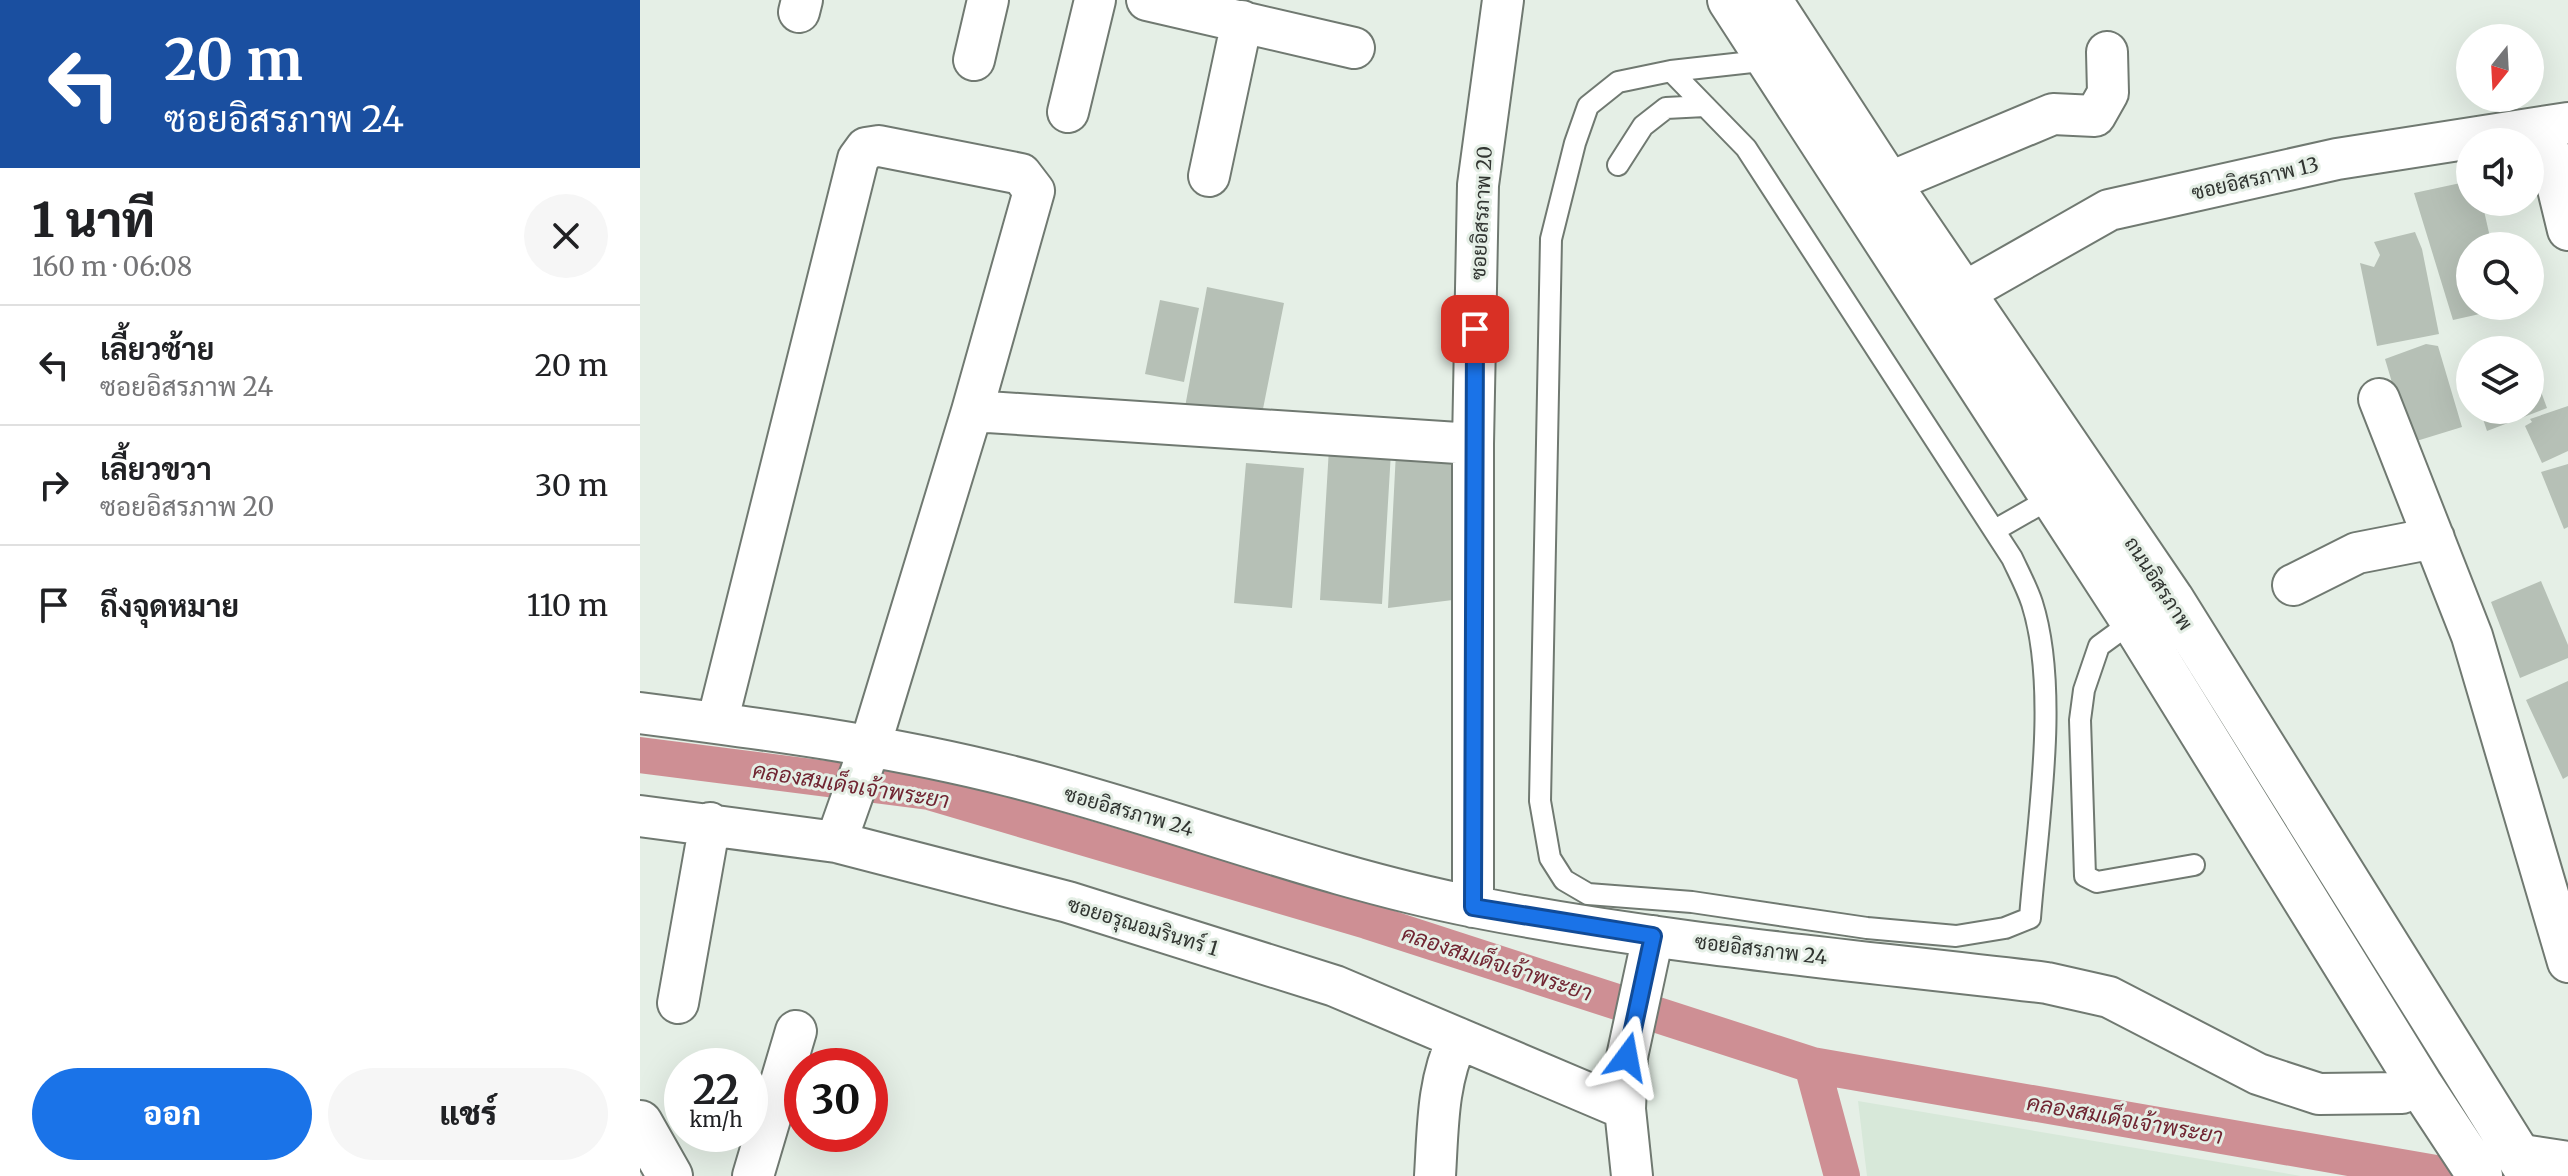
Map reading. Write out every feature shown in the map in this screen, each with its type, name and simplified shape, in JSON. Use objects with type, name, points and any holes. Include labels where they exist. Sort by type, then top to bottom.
[{"type":"main road","points":[[1730,0],[2133,621],[2420,1085],[2509,1169]]},
{"type":"main road","name":"ถนนอิสรภาพ","points":[[1769,0],[1888,183],[2171,599],[2509,1169]]},
{"type":"main road","points":[[640,1123],[670,1176]]},
{"type":"street","points":[[974,60],[988,0]]},
{"type":"street","points":[[1068,112],[1095,0]]},
{"type":"street","points":[[1147,0],[1354,48]]},
{"type":"street","name":"ซอยอิสรภาพ 20","points":[[1473,907],[1473,444],[1478,185],[1503,0]]},
{"type":"street","points":[[1209,176],[1242,21]]},
{"type":"street","points":[[1888,183],[2053,114],[2095,116],[2108,93],[2107,52]]},
{"type":"street","points":[[2555,125],[2568,230]]},
{"type":"street","name":"ซอยอิสรภาพ 13","points":[[1963,293],[2109,210],[2337,159],[2555,125]]},
{"type":"street","points":[[717,723],[854,174],[866,148],[879,146],[1021,174],[1034,191],[972,411],[841,830]]},
{"type":"street","points":[[2379,399],[2472,636],[2568,962]]},
{"type":"street","points":[[972,411],[1473,444]]},
{"type":"street","points":[[2293,585],[2357,553],[2434,538]]},
{"type":"street","name":"ซอยอิสรภาพ 24","points":[[640,713],[717,723],[866,757],[1010,776],[1364,880],[1473,907],[1653,936],[2047,983],[2109,997],[2258,1074],[2319,1094],[2402,1093],[2420,1085]]},
{"type":"street","name":"ซอยอรุณอมรินทร์ 1","points":[[640,816],[841,830],[1335,986],[1625,1109]]},
{"type":"street","points":[[678,1003],[710,823]]},
{"type":"street","points":[[1632,1176],[1625,1109],[1627,1057],[1653,936]]},
{"type":"street","points":[[753,1176],[796,1031]]},
{"type":"street","points":[[1435,1176],[1439,1099],[1446,1064],[1458,1038]]},
{"type":"street","points":[[2509,1169],[2568,1162]]},
{"type":"lane","points":[[1671,71],[1746,148],[1995,530],[2012,558],[2032,604],[2043,659],[2044,734],[2030,918],[2005,928],[1956,936],[1867,928],[1692,902],[1588,894],[1564,880],[1550,858],[1540,801],[1551,239],[1575,143],[1588,106],[1618,82],[1671,71],[1770,60]]},
{"type":"lane","points":[[1618,165],[1643,126],[1666,108],[1705,106]]},
{"type":"lane","points":[[1995,530],[2053,497]]},
{"type":"lane","points":[[2171,599],[2099,646],[2084,690],[2080,720],[2085,876],[2097,882],[2194,865]]},
{"type":"shaded area","points":[[1858,1101],[2301,1176],[1867,1176]]},
{"type":"building","points":[[2456,184],[2456,216],[2485,216],[2489,232],[2456,232],[2456,319],[2453,320],[2414,193]]},
{"type":"building","points":[[2415,232],[2422,249],[2439,334],[2377,346],[2360,263],[2374,267],[2380,255],[2374,242]]},
{"type":"building","points":[[1207,287],[1284,303],[1260,424],[1183,418]]},
{"type":"building","points":[[1160,300],[1199,308],[1184,382],[1145,374]]},
{"type":"building","points":[[2426,344],[2438,346],[2456,407],[2456,424],[2462,427],[2410,443],[2385,359]]},
{"type":"building","points":[[2568,406],[2568,451],[2542,463],[2525,426],[2544,424],[2544,414]]},
{"type":"building","points":[[2485,424],[2505,424],[2487,431]]},
{"type":"building","points":[[1329,448],[1391,452],[1382,604],[1320,600]]},
{"type":"building","points":[[1396,452],[1461,458],[1461,599],[1388,608]]},
{"type":"building","points":[[1246,463],[1304,468],[1292,608],[1234,603]]},
{"type":"building","points":[[2568,464],[2568,527],[2564,529],[2541,472]]},
{"type":"building","points":[[2541,581],[2568,645],[2568,658],[2520,678],[2491,602]]},
{"type":"building","points":[[2568,681],[2568,776],[2563,779],[2526,700]]},
{"type":"waterway","name":"คลองสมเด็จเจ้าพระยา","points":[[640,755],[929,792],[1367,921],[1812,1065],[2453,1176]]},
{"type":"waterway","points":[[1812,1065],[1842,1176]]},
{"type":"route","points":[[1475,329],[1473,907],[1653,936],[1627,1057]]}]
